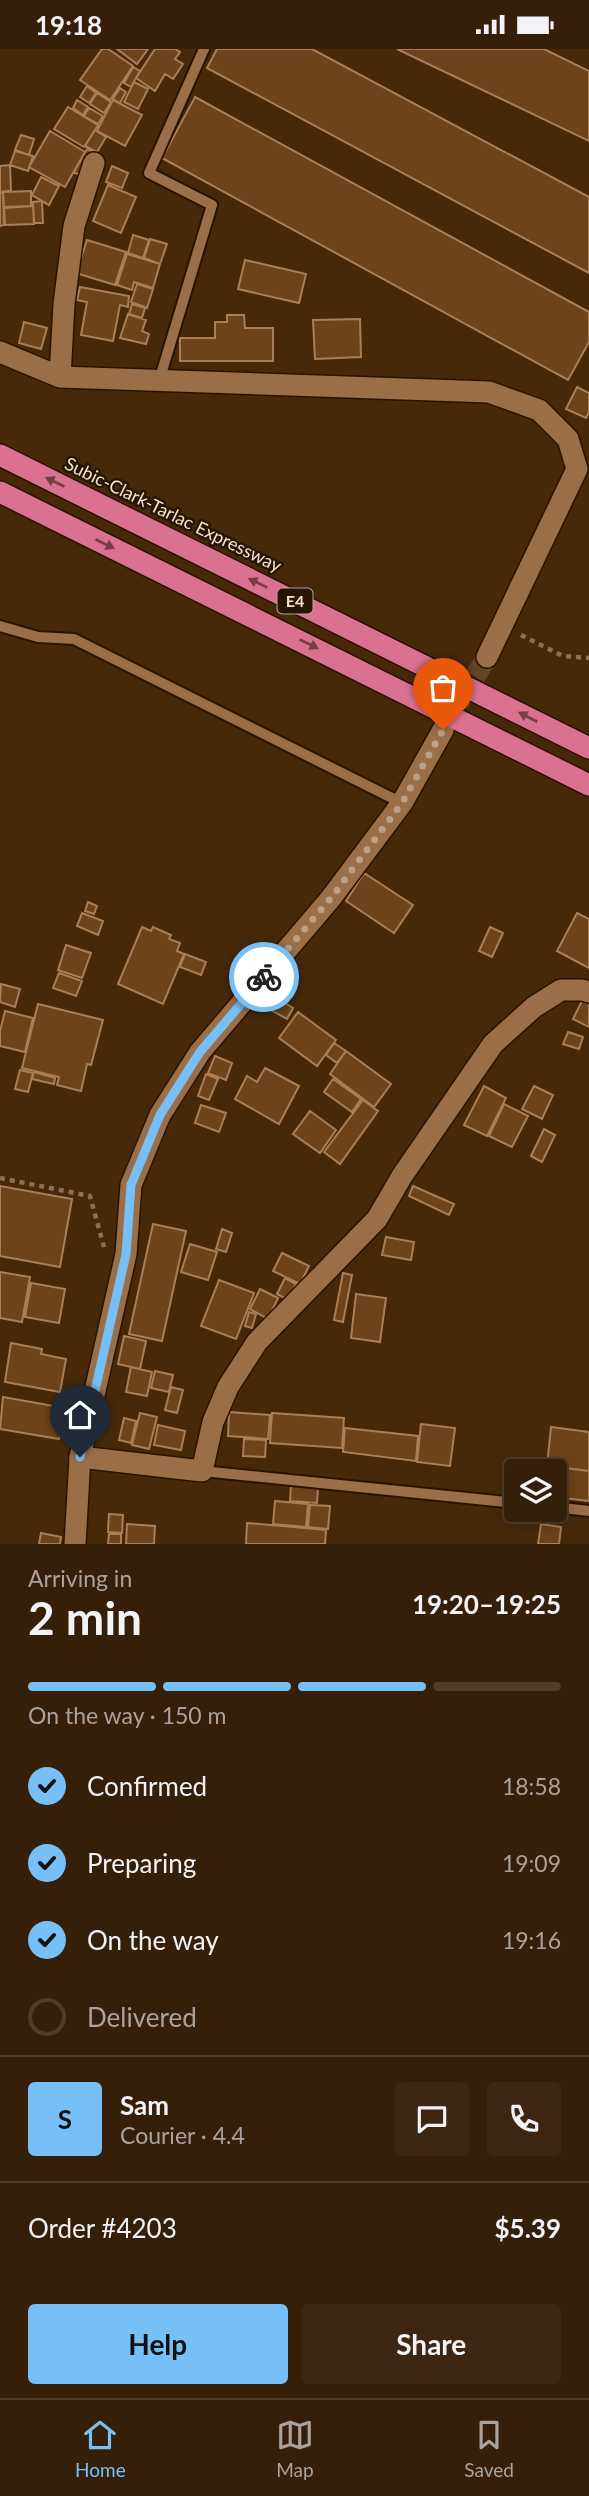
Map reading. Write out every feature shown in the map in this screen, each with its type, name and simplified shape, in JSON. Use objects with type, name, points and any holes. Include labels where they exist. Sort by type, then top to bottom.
[{"type":"highway","name":"Subic-Clark-Tarlac Expressway","points":[[0,455],[589,748]]},
{"type":"highway","name":"E4","points":[[0,492],[589,785]]},
{"type":"street","points":[[60,377],[64,304],[74,226],[94,163]]},
{"type":"street","points":[[0,352],[60,377],[489,392],[539,410],[568,439],[583,463],[487,657]]},
{"type":"street","points":[[75,1544],[80,1457],[126,1254],[131,1185],[167,1105],[200,1052],[331,898],[402,803],[443,730]]},
{"type":"street","points":[[80,1457],[202,1471],[213,1422],[228,1387],[257,1342],[377,1219],[402,1177],[493,1044],[534,1007],[561,990],[589,992]]},
{"type":"lane","points":[[159,381],[212,205],[149,173],[204,49]]},
{"type":"lane","points":[[0,626],[38,637],[74,639],[402,803]]},
{"type":"lane","points":[[202,1471],[504,1502]]},
{"type":"lane","points":[[567,1508],[589,1511]]},
{"type":"path","points":[[503,626],[564,656],[589,658]]},
{"type":"path","points":[[0,1178],[90,1196],[105,1250],[126,1254]]},
{"type":"building","points":[[102,49],[108,49],[133,66],[110,100],[80,80]]},
{"type":"building","points":[[117,49],[148,49],[137,64]]},
{"type":"building","points":[[155,49],[175,49],[180,52],[175,59],[183,64],[173,79],[165,74],[155,91],[136,78]]},
{"type":"building","points":[[217,49],[312,49],[589,197],[589,273],[207,68]]},
{"type":"building","points":[[397,49],[544,49],[589,71],[589,141]]},
{"type":"building","points":[[133,67],[140,71],[131,87],[124,83]]},
{"type":"building","points":[[134,82],[148,89],[138,109],[124,102]]},
{"type":"building","points":[[87,86],[96,93],[89,103],[80,97]]},
{"type":"building","points":[[120,88],[126,92],[120,103],[113,99]]},
{"type":"building","points":[[97,93],[111,102],[104,113],[90,104]]},
{"type":"building","points":[[195,97],[589,312],[589,342],[568,380],[162,158]]},
{"type":"building","points":[[77,100],[88,107],[83,115],[73,108]]},
{"type":"building","points":[[113,100],[142,115],[125,146],[97,131]]},
{"type":"building","points":[[68,107],[98,125],[84,147],[54,129]]},
{"type":"building","points":[[89,108],[103,116],[98,124],[84,116]]},
{"type":"building","points":[[95,130],[106,137],[97,152],[85,146]]},
{"type":"building","points":[[50,131],[85,152],[65,187],[29,167]]},
{"type":"building","points":[[21,135],[34,139],[29,155],[15,150]]},
{"type":"building","points":[[87,149],[96,154],[83,177],[74,172]]},
{"type":"building","points":[[15,151],[33,156],[28,171],[10,165]]},
{"type":"building","points":[[10,165],[11,191],[0,192],[0,166]]},
{"type":"building","points":[[112,166],[128,173],[122,188],[106,182]]},
{"type":"building","points":[[41,177],[59,186],[49,205],[32,195]]},
{"type":"building","points":[[108,185],[136,197],[121,233],[93,221]]},
{"type":"building","points":[[31,191],[31,206],[4,207],[3,192]]},
{"type":"building","points":[[0,193],[3,193],[4,225],[0,226]]},
{"type":"building","points":[[42,201],[43,223],[34,223],[33,202]]},
{"type":"building","points":[[33,206],[34,224],[5,225],[4,208]]},
{"type":"building","points":[[133,235],[149,240],[143,258],[128,253]]},
{"type":"building","points":[[150,239],[167,244],[160,264],[144,258]]},
{"type":"building","points":[[87,240],[126,252],[115,285],[76,273]]},
{"type":"building","points":[[127,254],[160,264],[153,288],[134,282],[132,290],[117,285]]},
{"type":"building","points":[[245,260],[306,274],[299,303],[238,289]]},
{"type":"building","points":[[137,284],[153,289],[147,308],[131,302]]},
{"type":"building","points":[[80,287],[129,296],[128,307],[120,305],[113,341],[81,335],[87,302],[77,300]]},
{"type":"building","points":[[132,304],[145,308],[142,318],[129,314]]},
{"type":"building","points":[[128,314],[146,320],[142,331],[149,334],[146,344],[120,338]]},
{"type":"building","points":[[227,315],[244,315],[245,328],[273,328],[273,361],[180,361],[180,338],[215,338],[215,322],[227,322]]},
{"type":"building","points":[[360,319],[361,357],[315,359],[313,320]]},
{"type":"building","points":[[24,322],[47,328],[41,349],[19,343]]},
{"type":"building","points":[[577,387],[589,393],[589,412],[586,418],[566,409]]},
{"type":"building","points":[[364,873],[413,905],[394,933],[346,901]]},
{"type":"building","points":[[88,902],[97,906],[94,914],[85,911]]},
{"type":"building","points":[[82,913],[103,921],[98,935],[77,926]]},
{"type":"building","points":[[577,913],[589,919],[589,968],[557,951]]},
{"type":"building","points":[[142,927],[151,931],[153,927],[171,935],[169,939],[180,943],[177,951],[184,954],[163,1004],[118,984]]},
{"type":"building","points":[[490,927],[503,933],[492,957],[479,951]]},
{"type":"building","points":[[66,945],[91,953],[82,978],[58,970]]},
{"type":"building","points":[[185,954],[206,962],[201,975],[180,967]]},
{"type":"building","points":[[59,973],[82,981],[76,996],[53,988]]},
{"type":"building","points":[[1,984],[20,989],[15,1007],[0,1002]]},
{"type":"building","points":[[584,997],[589,1000],[589,1027],[573,1019]]},
{"type":"building","points":[[277,998],[293,1008],[287,1019],[271,1010]]},
{"type":"building","points":[[38,1004],[103,1020],[91,1065],[87,1064],[81,1091],[57,1085],[59,1077],[22,1068]]},
{"type":"building","points":[[5,1011],[33,1018],[25,1052],[0,1046],[0,1031]]},
{"type":"building","points":[[298,1012],[336,1040],[317,1066],[279,1038]]},
{"type":"building","points":[[568,1032],[583,1037],[579,1049],[563,1044]]},
{"type":"building","points":[[334,1043],[346,1051],[337,1063],[326,1055]]},
{"type":"building","points":[[346,1051],[391,1084],[374,1107],[330,1074]]},
{"type":"building","points":[[215,1056],[232,1063],[226,1080],[208,1073]]},
{"type":"building","points":[[265,1068],[299,1086],[279,1124],[235,1099],[247,1076],[257,1082]]},
{"type":"building","points":[[20,1070],[33,1073],[28,1092],[15,1089]]},
{"type":"building","points":[[34,1072],[55,1078],[54,1084],[32,1079]]},
{"type":"building","points":[[206,1074],[218,1079],[209,1100],[198,1096]]},
{"type":"building","points":[[333,1079],[361,1099],[352,1112],[324,1092]]},
{"type":"building","points":[[484,1086],[506,1098],[487,1136],[464,1125]]},
{"type":"building","points":[[534,1086],[553,1095],[542,1119],[522,1109]]},
{"type":"building","points":[[363,1100],[378,1111],[340,1164],[324,1152]]},
{"type":"building","points":[[504,1104],[528,1116],[512,1147],[489,1136]]},
{"type":"building","points":[[201,1105],[226,1113],[219,1132],[195,1123]]},
{"type":"building","points":[[310,1111],[336,1130],[320,1153],[293,1134]]},
{"type":"building","points":[[544,1129],[555,1135],[542,1162],[531,1156]]},
{"type":"building","points":[[0,1186],[72,1199],[60,1267],[0,1256]]},
{"type":"building","points":[[413,1186],[454,1204],[449,1215],[409,1196]]},
{"type":"building","points":[[153,1224],[186,1231],[162,1341],[129,1334]]},
{"type":"building","points":[[222,1229],[232,1233],[226,1252],[216,1249]]},
{"type":"building","points":[[386,1237],[414,1242],[411,1260],[382,1255]]},
{"type":"building","points":[[190,1244],[217,1252],[208,1280],[181,1272]]},
{"type":"building","points":[[282,1253],[309,1266],[300,1284],[273,1271]]},
{"type":"building","points":[[0,1272],[30,1277],[22,1322],[0,1318]]},
{"type":"building","points":[[343,1273],[352,1275],[343,1322],[334,1320]]},
{"type":"building","points":[[285,1278],[296,1284],[288,1300],[277,1294]]},
{"type":"building","points":[[219,1280],[254,1293],[236,1339],[201,1326]]},
{"type":"building","points":[[31,1283],[65,1289],[59,1323],[25,1317]]},
{"type":"building","points":[[260,1289],[278,1298],[268,1319],[250,1309]]},
{"type":"building","points":[[356,1294],[386,1298],[380,1342],[351,1338]]},
{"type":"building","points":[[249,1312],[256,1314],[252,1328],[245,1326]]},
{"type":"building","points":[[124,1336],[146,1341],[140,1369],[118,1364]]},
{"type":"building","points":[[11,1343],[42,1349],[41,1354],[66,1359],[60,1392],[5,1382]]},
{"type":"building","points":[[131,1367],[152,1372],[147,1396],[126,1392]]},
{"type":"building","points":[[155,1371],[173,1375],[169,1392],[151,1388]]},
{"type":"building","points":[[171,1387],[183,1390],[177,1413],[165,1410]]},
{"type":"building","points":[[3,1397],[65,1408],[59,1439],[0,1429]]},
{"type":"building","points":[[229,1412],[270,1415],[268,1439],[228,1436]]},
{"type":"building","points":[[140,1413],[157,1417],[149,1449],[132,1445]]},
{"type":"building","points":[[272,1413],[344,1418],[342,1448],[270,1443]]},
{"type":"building","points":[[124,1418],[136,1421],[131,1443],[119,1440]]},
{"type":"building","points":[[421,1424],[455,1428],[450,1466],[417,1462]]},
{"type":"building","points":[[158,1425],[185,1431],[181,1450],[154,1445]]},
{"type":"building","points":[[551,1427],[589,1432],[589,1471],[567,1468],[567,1459],[548,1459]]},
{"type":"building","points":[[345,1428],[418,1436],[416,1461],[343,1452]]},
{"type":"building","points":[[244,1439],[266,1440],[265,1457],[243,1456]]},
{"type":"building","points":[[567,1468],[589,1471],[589,1501],[567,1498]]},
{"type":"building","points":[[291,1485],[318,1487],[317,1503],[290,1501]]},
{"type":"building","points":[[275,1501],[308,1504],[306,1527],[273,1524]]},
{"type":"building","points":[[310,1505],[330,1506],[328,1529],[308,1527]]},
{"type":"building","points":[[109,1514],[123,1515],[122,1533],[108,1532]]},
{"type":"building","points":[[247,1523],[326,1530],[325,1544],[246,1544]]},
{"type":"building","points":[[127,1524],[155,1526],[154,1544],[126,1544]]},
{"type":"building","points":[[541,1524],[561,1527],[559,1544],[538,1544]]},
{"type":"building","points":[[41,1533],[61,1537],[60,1544],[39,1544]]},
{"type":"building","points":[[109,1534],[121,1534],[121,1544],[108,1544]]},
{"type":"tunnel","points":[[443,730],[487,657]]},
{"type":"way so far","points":[[264,977],[331,898],[402,803],[443,730]]},
{"type":"route","points":[[80,1457],[126,1254],[131,1185],[160,1115],[200,1052],[264,977]]}]
